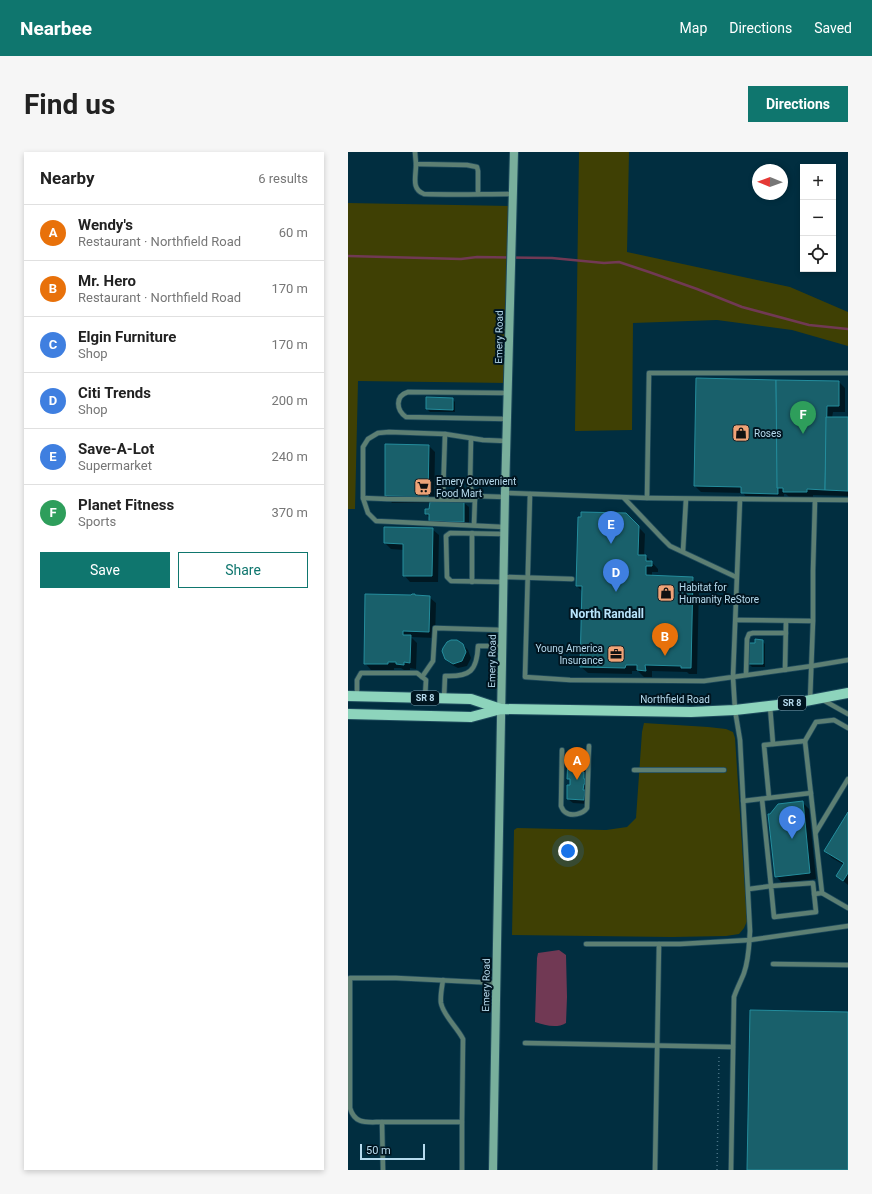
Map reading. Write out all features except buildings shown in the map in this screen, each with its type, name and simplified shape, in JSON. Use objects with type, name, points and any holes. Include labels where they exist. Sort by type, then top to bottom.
[{"type":"main road","name":"Emery Road","points":[[493,1170],[504,530],[514,152]]},
{"type":"main road","name":"Northfield Road","points":[[350,714],[471,717],[501,709],[685,712],[735,710],[810,701],[848,693]]},
{"type":"main road","name":"Northfield Road","points":[[352,696],[471,699],[501,709]]},
{"type":"main road","points":[[350,714],[352,696]]},
{"type":"lane","points":[[415,152],[416,188],[419,192],[424,194],[464,195],[513,194]]},
{"type":"lane","points":[[416,164],[467,165],[476,167],[478,171],[478,194]]},
{"type":"lane","points":[[647,498],[649,373],[848,373]]},
{"type":"lane","points":[[507,419],[406,417],[401,413],[398,406],[399,398],[408,392],[508,393]]},
{"type":"lane","points":[[504,530],[474,525],[376,521],[368,513],[363,498],[363,447],[368,439],[378,433],[389,432],[445,434],[506,441]]},
{"type":"lane","points":[[443,495],[445,434]]},
{"type":"lane","points":[[472,438],[470,487],[475,498],[474,525]]},
{"type":"lane","points":[[363,498],[475,498],[530,494],[624,498],[848,500]]},
{"type":"lane","points":[[530,494],[529,577],[525,677],[570,680],[704,681],[848,660]]},
{"type":"lane","points":[[624,498],[670,546],[736,578]]},
{"type":"lane","points":[[683,551],[686,499]]},
{"type":"lane","points":[[731,1170],[734,997],[746,966],[750,940],[749,889],[740,740],[735,710],[733,677],[740,499]]},
{"type":"lane","points":[[810,701],[815,500]]},
{"type":"lane","points":[[504,530],[472,534],[450,533],[446,536],[447,577],[451,581],[472,582],[529,577],[572,579]]},
{"type":"lane","points":[[472,534],[472,582]]},
{"type":"lane","points":[[736,620],[813,621]]},
{"type":"lane","points":[[785,670],[786,621]]},
{"type":"lane","points":[[422,677],[433,661],[435,628],[503,630]]},
{"type":"lane","points":[[746,675],[747,639],[749,634],[786,633]]},
{"type":"lane","points":[[444,699],[445,676],[456,677],[467,674],[475,664],[478,656],[478,646],[502,646]]},
{"type":"lane","points":[[352,696],[361,672],[417,674],[426,680],[425,698]]},
{"type":"lane","points":[[822,699],[848,714]]},
{"type":"lane","points":[[770,706],[773,744]]},
{"type":"lane","points":[[822,893],[805,741],[816,722],[834,720],[848,728]]},
{"type":"lane","points":[[769,798],[764,745],[805,741]]},
{"type":"lane","points":[[562,750],[561,806],[565,813],[581,814],[587,808],[589,746]]},
{"type":"lane","points":[[634,770],[724,770]]},
{"type":"lane","points":[[816,833],[848,779]]},
{"type":"lane","points":[[743,801],[811,794]]},
{"type":"lane","points":[[749,889],[771,886],[813,883],[816,912],[774,916],[771,886],[762,799]]},
{"type":"lane","points":[[814,894],[822,893],[848,908]]},
{"type":"lane","points":[[586,944],[680,944],[750,940],[848,926]]},
{"type":"lane","points":[[655,1170],[659,944]]},
{"type":"lane","points":[[773,964],[848,965]]},
{"type":"lane","points":[[462,1122],[359,1121],[352,1115],[350,1108],[350,978],[396,978],[497,983]]},
{"type":"lane","points":[[443,980],[441,1002],[443,1008],[463,1039],[462,1170]]},
{"type":"lane","points":[[525,1043],[733,1047]]},
{"type":"lane","points":[[382,1122],[383,1170]]},
{"type":"path","points":[[717,1170],[719,1056]]},
{"type":"shaded area","points":[[579,152],[629,152],[627,252],[790,287],[848,312],[848,346],[792,330],[717,320],[633,323],[632,430],[575,431]]},
{"type":"shaded area","points":[[348,203],[513,206],[508,383],[358,381],[355,509],[348,509]]},
{"type":"shaded area","points":[[644,723],[708,727],[726,729],[733,732],[735,738],[747,921],[744,928],[739,934],[726,936],[672,937],[512,935],[514,830],[517,828],[606,830],[627,827],[636,818],[642,732]]},
{"type":"shaded area","points":[[559,950],[566,955],[566,1023],[558,1026],[550,1026],[535,1022],[537,958],[538,953]]},
{"type":"waterway","points":[[348,256],[461,259],[477,257],[552,258],[604,263],[619,262],[697,289],[742,307],[809,325],[848,329]]},
{"type":"place","name":"Roses","points":[[741,433]]},
{"type":"place","name":"Planet Fitness","points":[[803,434]]},
{"type":"place","name":"Emery Convenient Food Mart","points":[[423,487]]},
{"type":"place","name":"Save-A-Lot","points":[[611,544]]},
{"type":"place","name":"Citi Trends","points":[[616,592]]},
{"type":"place","name":"Habitat for Humanity ReStore","points":[[666,593]]},
{"type":"place","name":"Young America Insurance","points":[[616,654]]},
{"type":"place","name":"Mr. Hero","points":[[665,656]]},
{"type":"place","name":"Wendy's","points":[[577,780]]},
{"type":"place","name":"Elgin Furniture","points":[[792,839]]},
{"type":"district","name":"North Randall","points":[[607,614]]}]
